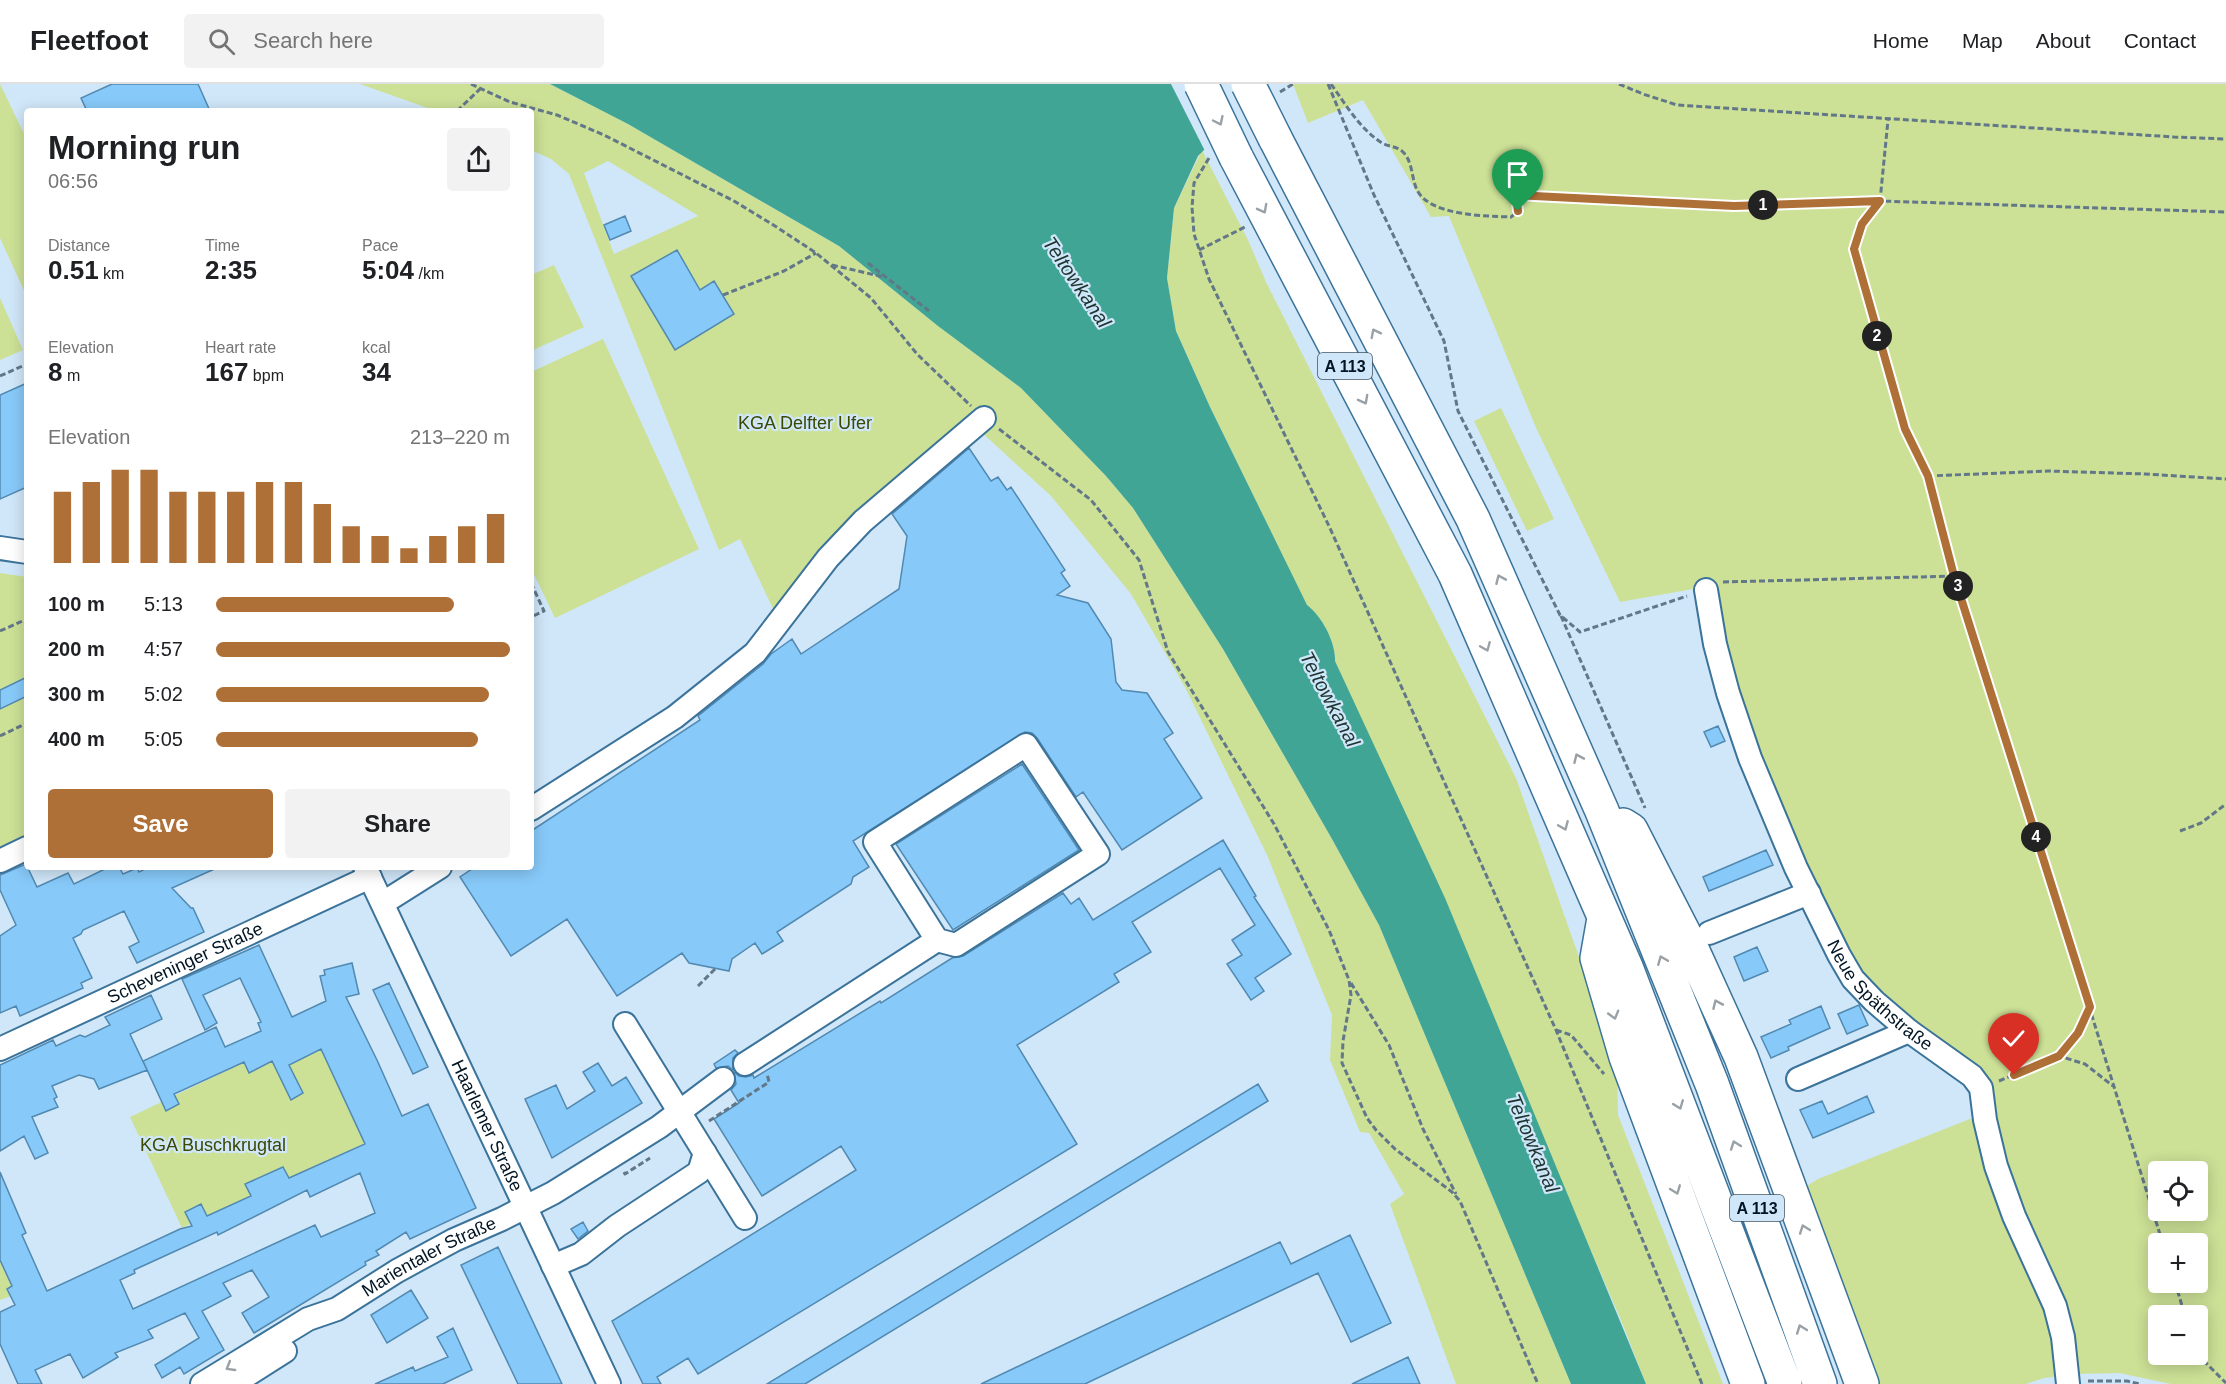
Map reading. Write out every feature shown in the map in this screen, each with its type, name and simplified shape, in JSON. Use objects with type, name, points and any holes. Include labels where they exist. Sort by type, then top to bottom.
[{"type":"highway","name":"A 113","points":[[1201,84],[1236,157],[1455,574],[1626,967],[1785,1384]]},
{"type":"highway","name":"A 113","points":[[1248,84],[1473,519],[1602,811],[1712,1083],[1820,1384]]},
{"type":"highway","points":[[1602,811],[1631,830],[1741,1057],[1862,1384]]},
{"type":"highway","points":[[1604,918],[1597,958],[1626,1057],[1748,1384]]},
{"type":"street","points":[[534,807],[675,717],[755,653],[828,558],[863,521],[984,418]]},
{"type":"street","points":[[0,548],[24,545]]},
{"type":"street","name":"Neue Späthstraße","points":[[1706,590],[1715,644],[1728,693],[1750,758],[1796,868],[1839,955],[1853,979],[1874,1001],[1971,1076],[1981,1089]]},
{"type":"street","points":[[754,1058],[938,940],[956,945],[1098,854],[1026,745],[875,842],[938,940]]},
{"type":"street","points":[[0,861],[24,849]]},
{"type":"street","points":[[383,903],[435,870]]},
{"type":"street","name":"Haarlemer Straße","points":[[368,872],[609,1384]]},
{"type":"street","name":"Scheveninger Straße","points":[[0,1049],[368,872]]},
{"type":"street","points":[[1709,933],[1809,893]]},
{"type":"street","points":[[625,1023],[745,1218]]},
{"type":"street","points":[[1798,1079],[1909,1030]]},
{"type":"street","name":"Marientaler Straße","points":[[202,1384],[308,1319],[336,1309],[397,1270],[553,1193],[614,1156],[680,1111],[723,1078]]},
{"type":"street","points":[[1981,1089],[1985,1119],[1996,1166],[2014,1216],[2055,1306],[2063,1337],[2068,1383]]},
{"type":"street","points":[[553,1266],[581,1254],[617,1226],[699,1173],[705,1153]]},
{"type":"street","name":"Marientaler Straße","points":[[233,1384],[321,1327],[336,1309]]},
{"type":"path","points":[[471,84],[510,102],[532,108]]},
{"type":"path","points":[[1329,84],[1355,118],[1384,144],[1400,148],[1409,158],[1418,192],[1426,202],[1448,210],[1486,216],[1511,216],[1518,211],[1516,195],[1734,206],[1880,201],[2226,212]]},
{"type":"path","points":[[1329,84],[1374,195],[1444,341],[1458,411],[1560,615],[1580,632],[1621,620],[1637,611],[1706,590],[1723,582],[1954,576]]},
{"type":"path","points":[[1619,84],[1677,105],[2174,138],[2226,139]]},
{"type":"path","points":[[460,108],[481,88]]},
{"type":"path","points":[[534,109],[557,115],[604,135],[734,201],[816,253],[871,298],[916,354],[984,418],[1091,500],[1139,560],[1168,652],[1274,824],[1329,930],[1349,980],[1389,1045],[1424,1129],[1460,1202],[1538,1384]]},
{"type":"path","points":[[1888,120],[1880,201],[1862,224],[1854,249],[1905,429],[1928,476],[1954,576],[2160,1233]]},
{"type":"path","points":[[1249,225],[1199,250],[1209,279],[1329,526],[1556,1030],[1702,1384]]},
{"type":"path","points":[[723,295],[784,271],[816,253]]},
{"type":"path","points":[[868,263],[929,311]]},
{"type":"path","points":[[829,264],[885,277]]},
{"type":"path","points":[[0,376],[24,365]]},
{"type":"path","points":[[1928,476],[2048,471],[2226,479]]},
{"type":"path","points":[[534,589],[544,611],[534,616]]},
{"type":"path","points":[[0,631],[24,620]]},
{"type":"path","points":[[0,736],[24,724]]},
{"type":"path","points":[[2180,831],[2201,823],[2226,804]]},
{"type":"path","points":[[698,986],[715,969]]},
{"type":"path","points":[[1349,980],[1350,995],[1342,1063],[1367,1118],[1395,1149],[1452,1192],[1460,1202]]},
{"type":"path","points":[[1981,1089],[2059,1056],[2078,1033],[2090,1007]]},
{"type":"path","points":[[2059,1056],[2085,1064],[2114,1088]]},
{"type":"path","points":[[711,1119],[769,1082],[754,1058]]},
{"type":"path","points":[[2208,1365],[2226,1383]]},
{"type":"path","points":[[2068,1383],[2093,1381],[2140,1384]]},
{"type":"green space","points":[[0,84],[24,134],[24,290],[0,238]]},
{"type":"green space","name":"KGA Delfter Ufer","points":[[360,84],[550,84],[628,124],[839,246],[938,326],[1021,388],[1106,476],[1133,508],[1223,649],[1379,925],[1571,1384],[1456,1384],[1390,1204],[1404,1194],[1369,1133],[1360,1132],[1330,1060],[1332,1015],[1267,855],[1186,689],[1131,594],[1051,496],[967,419],[776,615],[740,539],[719,550],[569,174],[551,159],[534,151],[534,108],[428,108]],"holes":[[[608,161],[698,216],[614,254],[584,173]]]},
{"type":"green space","points":[[1293,84],[2226,84],[2226,1384],[2171,1384],[2119,1373],[2076,1374],[2044,1378],[2026,1384],[1875,1384],[1804,1188],[1818,1179],[1980,1115],[1989,1083],[1842,969],[1788,859],[1704,587],[1620,602],[1537,430],[1449,216],[1431,217],[1363,100],[1308,123]]},
{"type":"green space","points":[[1202,150],[1516,778],[1617,1065],[1618,1115],[1723,1384],[1646,1384],[1621,1320],[1335,661],[1331,638],[1318,616],[1307,606],[1210,407],[1176,331],[1167,278],[1174,208]]},
{"type":"green space","points":[[554,265],[584,327],[534,350],[534,274]]},
{"type":"green space","points":[[0,298],[23,350],[0,360]]},
{"type":"green space","points":[[603,339],[699,549],[555,618],[534,574],[534,371]]},
{"type":"green space","points":[[1501,408],[1554,519],[1527,531],[1474,421]]},
{"type":"green space","points":[[0,573],[24,577],[24,836],[0,848]]},
{"type":"green space","name":"KGA Buschkrugtal","points":[[312,1030],[365,1143],[182,1228],[130,1117]]},
{"type":"green space","points":[[0,1260],[12,1286],[11,1296],[0,1300]]},
{"type":"water","name":"Teltowkanal","points":[[550,84],[1270,84],[1198,156],[1174,208],[1167,278],[1176,331],[1210,407],[1307,605],[1318,616],[1331,638],[1335,661],[1445,898],[1646,1384],[1571,1384],[1379,925],[1223,649],[1133,508],[1106,476],[1021,388],[938,326],[839,246],[628,124]]},
{"type":"pier","points":[[1171,84],[1273,84],[1205,151]]},
{"type":"building","points":[[112,84],[198,84],[209,108],[86,108],[81,98]]},
{"type":"building","points":[[625,216],[631,231],[610,240],[604,225]]},
{"type":"building","points":[[677,250],[700,290],[714,281],[734,314],[675,350],[631,276]]},
{"type":"building","points":[[24,384],[24,488],[0,499],[0,395]]},
{"type":"building","points":[[969,448],[991,481],[998,477],[1007,490],[1011,487],[1065,570],[1061,573],[1070,586],[1057,595],[1088,603],[1111,639],[1116,682],[1122,690],[1147,693],[1173,733],[1164,739],[1202,798],[1122,850],[1083,792],[1076,797],[1037,738],[1032,733],[1025,732],[853,841],[869,867],[853,877],[851,884],[777,932],[783,941],[762,954],[755,943],[732,959],[729,971],[689,963],[682,953],[617,996],[567,919],[511,956],[460,877],[470,870],[534,870],[534,829],[700,720],[698,716],[792,639],[801,654],[899,589],[907,536],[892,514]]},
{"type":"building","points":[[24,678],[24,697],[0,709],[0,690]]},
{"type":"building","points":[[1718,726],[1725,741],[1711,747],[1704,732]]},
{"type":"building","points":[[1022,764],[1079,850],[953,930],[896,844]]},
{"type":"building","points":[[1223,840],[1256,896],[1254,897],[1291,954],[1255,978],[1264,991],[1251,1000],[1227,964],[1242,955],[1232,940],[1255,925],[1220,868],[1132,922],[1151,952],[1114,974],[1119,982],[1017,1045],[1077,1144],[698,1374],[688,1358],[657,1377],[661,1384],[643,1384],[612,1321],[856,1170],[841,1146],[762,1196],[714,1119],[739,1103],[731,1090],[736,1084],[734,1072],[739,1076],[753,1075],[754,1078],[952,958],[963,956],[1063,893],[1071,904],[1079,898],[1093,920]]},
{"type":"building","points":[[1766,850],[1773,865],[1709,891],[1703,877]]},
{"type":"building","points":[[24,865],[24,870],[29,870],[37,887],[68,873],[74,884],[103,870],[121,870],[123,874],[132,870],[139,872],[143,870],[212,870],[172,888],[193,908],[204,932],[137,963],[129,947],[139,942],[124,911],[83,930],[81,934],[73,938],[92,978],[81,983],[83,988],[20,1016],[16,1006],[0,1013],[0,936],[16,925],[0,890],[0,875]]},
{"type":"building","points":[[259,945],[292,1017],[326,1001],[320,976],[325,975],[324,970],[352,963],[359,994],[346,997],[402,1116],[428,1104],[476,1208],[410,1239],[406,1232],[376,1251],[379,1255],[365,1262],[366,1265],[254,1333],[242,1313],[269,1297],[252,1270],[223,1283],[231,1296],[202,1311],[224,1350],[184,1374],[180,1367],[162,1378],[155,1365],[199,1338],[185,1313],[148,1330],[153,1338],[115,1353],[118,1357],[83,1378],[70,1354],[35,1370],[42,1384],[18,1384],[0,1344],[0,1312],[15,1305],[7,1289],[12,1286],[0,1260],[0,1172],[26,1233],[22,1235],[47,1291],[180,1229],[192,1226],[185,1212],[201,1204],[207,1216],[251,1196],[245,1184],[283,1167],[289,1178],[365,1144],[321,1049],[289,1065],[303,1093],[291,1100],[272,1061],[249,1073],[244,1062],[174,1094],[179,1104],[166,1111],[143,1061],[216,1027],[225,1047],[261,1031],[258,1023],[261,1022],[240,978],[203,995],[217,1023],[205,1030],[182,979]],"holes":[[[360,1173],[375,1213],[321,1237],[315,1225],[133,1309],[120,1280],[135,1273],[134,1270],[217,1232],[218,1235],[307,1190],[310,1197]]]},
{"type":"building","points":[[1757,947],[1768,971],[1744,981],[1734,957]]},
{"type":"building","points":[[389,983],[428,1067],[413,1074],[373,990]]},
{"type":"building","points":[[151,995],[162,1019],[130,1034],[147,1070],[99,1089],[94,1079],[79,1075],[52,1086],[58,1107],[32,1117],[48,1153],[35,1159],[24,1136],[0,1151],[0,1065],[53,1040],[56,1046],[80,1035],[85,1037],[110,1025],[105,1017]]},
{"type":"building","points":[[1859,1005],[1868,1025],[1847,1034],[1838,1014]]},
{"type":"building","points":[[1821,1006],[1830,1028],[1788,1047],[1789,1050],[1771,1058],[1761,1037],[1791,1024],[1789,1020]]},
{"type":"building","points":[[735,1050],[738,1053],[733,1058],[733,1070],[728,1066],[716,1068],[714,1064]]},
{"type":"building","points":[[598,1063],[612,1086],[626,1077],[642,1103],[552,1158],[525,1099],[556,1085],[567,1109],[595,1091],[583,1072]]},
{"type":"building","points":[[1258,1084],[1268,1101],[805,1384],[767,1384]]},
{"type":"building","points":[[1867,1096],[1874,1112],[1813,1138],[1800,1110],[1822,1101],[1828,1114]]},
{"type":"building","points":[[583,1222],[588,1231],[578,1239],[571,1229]]},
{"type":"building","points":[[1350,1235],[1391,1323],[1351,1342],[1318,1273],[1085,1384],[981,1384],[1280,1242],[1291,1264]]},
{"type":"building","points":[[498,1247],[562,1384],[518,1384],[461,1265]]},
{"type":"building","points":[[411,1290],[428,1318],[387,1343],[371,1315]]},
{"type":"building","points":[[453,1328],[472,1370],[443,1384],[375,1384],[413,1367],[415,1371],[448,1357],[437,1337]]},
{"type":"building","points":[[1408,1357],[1420,1384],[1352,1384]]},
{"type":"route","points":[[1518,211],[1516,195],[1734,206],[1880,201],[1862,224],[1854,249],[1883,358],[1905,429],[1928,476],[1954,576],[2090,1007],[2078,1033],[2059,1056],[2014,1075]]}]
